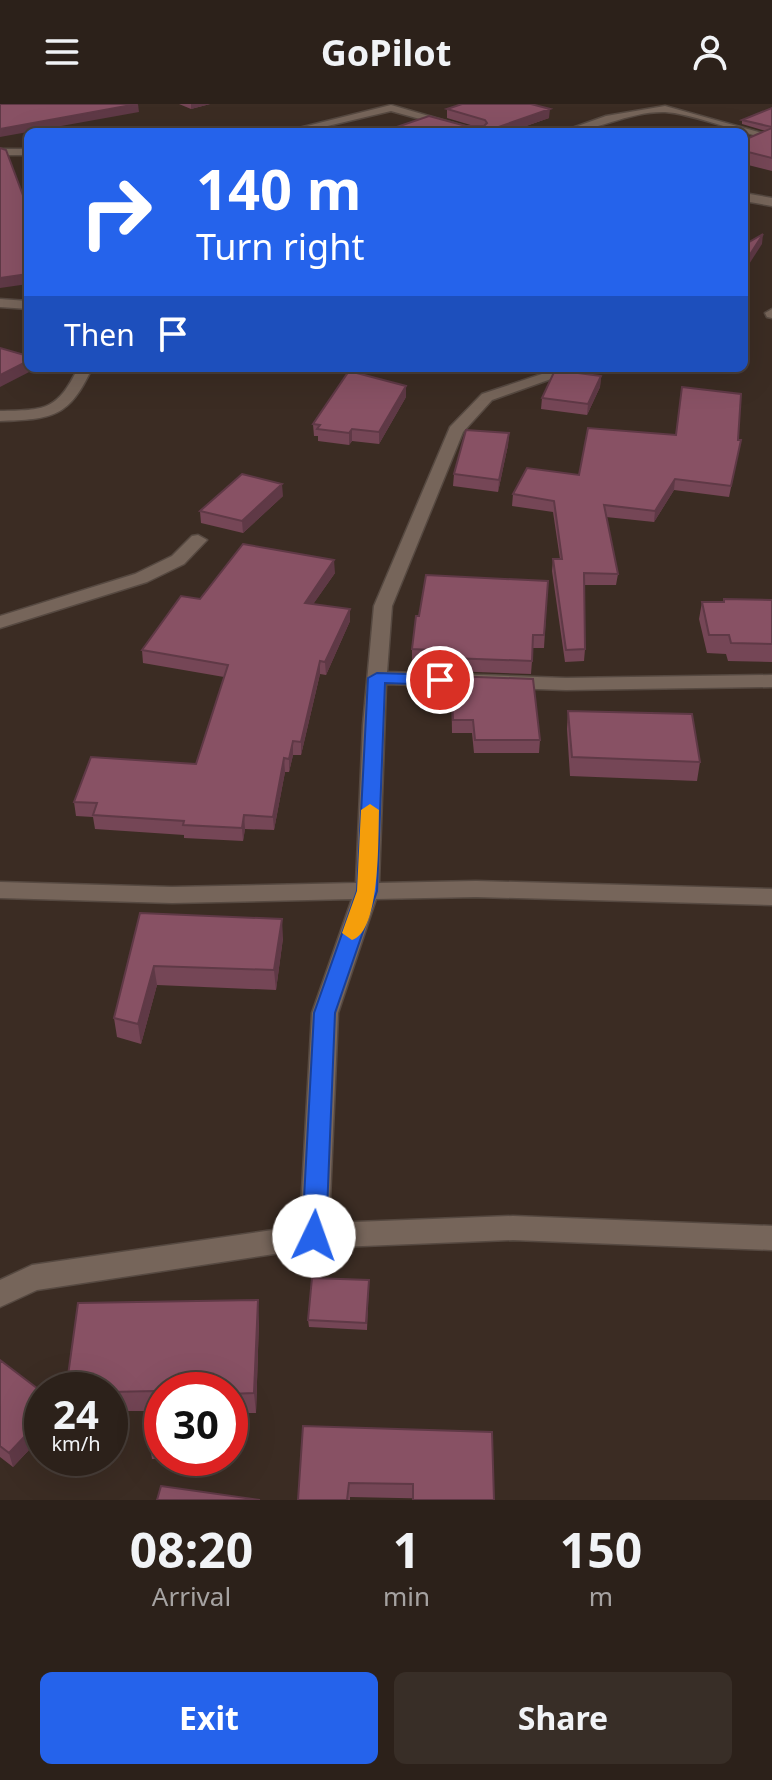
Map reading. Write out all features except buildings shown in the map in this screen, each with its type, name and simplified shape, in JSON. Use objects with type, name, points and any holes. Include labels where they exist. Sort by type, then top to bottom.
[{"type":"street","points":[[304,128],[392,106],[466,128]]},
{"type":"street","points":[[579,128],[610,118],[665,109],[738,128]]},
{"type":"street","points":[[748,131],[761,134]]},
{"type":"street","points":[[0,145],[14,152]]},
{"type":"street","points":[[0,152],[24,152]]},
{"type":"street","points":[[748,198],[772,202]]},
{"type":"street","points":[[0,303],[24,305]]},
{"type":"street","points":[[0,416],[45,415],[64,407],[83,372]]},
{"type":"street","points":[[314,1236],[325,1013],[367,891],[383,606],[456,430],[487,397],[563,372]]},
{"type":"street","points":[[0,622],[141,578],[178,560],[198,540]]},
{"type":"street","points":[[377,678],[566,684],[772,681]]},
{"type":"street","points":[[0,890],[172,895],[476,889],[772,897]]},
{"type":"street","points":[[0,1294],[32,1278],[314,1236],[513,1228],[772,1238]]},
{"type":"slow traffic","points":[[352,933],[367,891],[370,810]]},
{"type":"route","points":[[314,1236],[325,1013],[367,891],[377,678],[440,680]]}]
